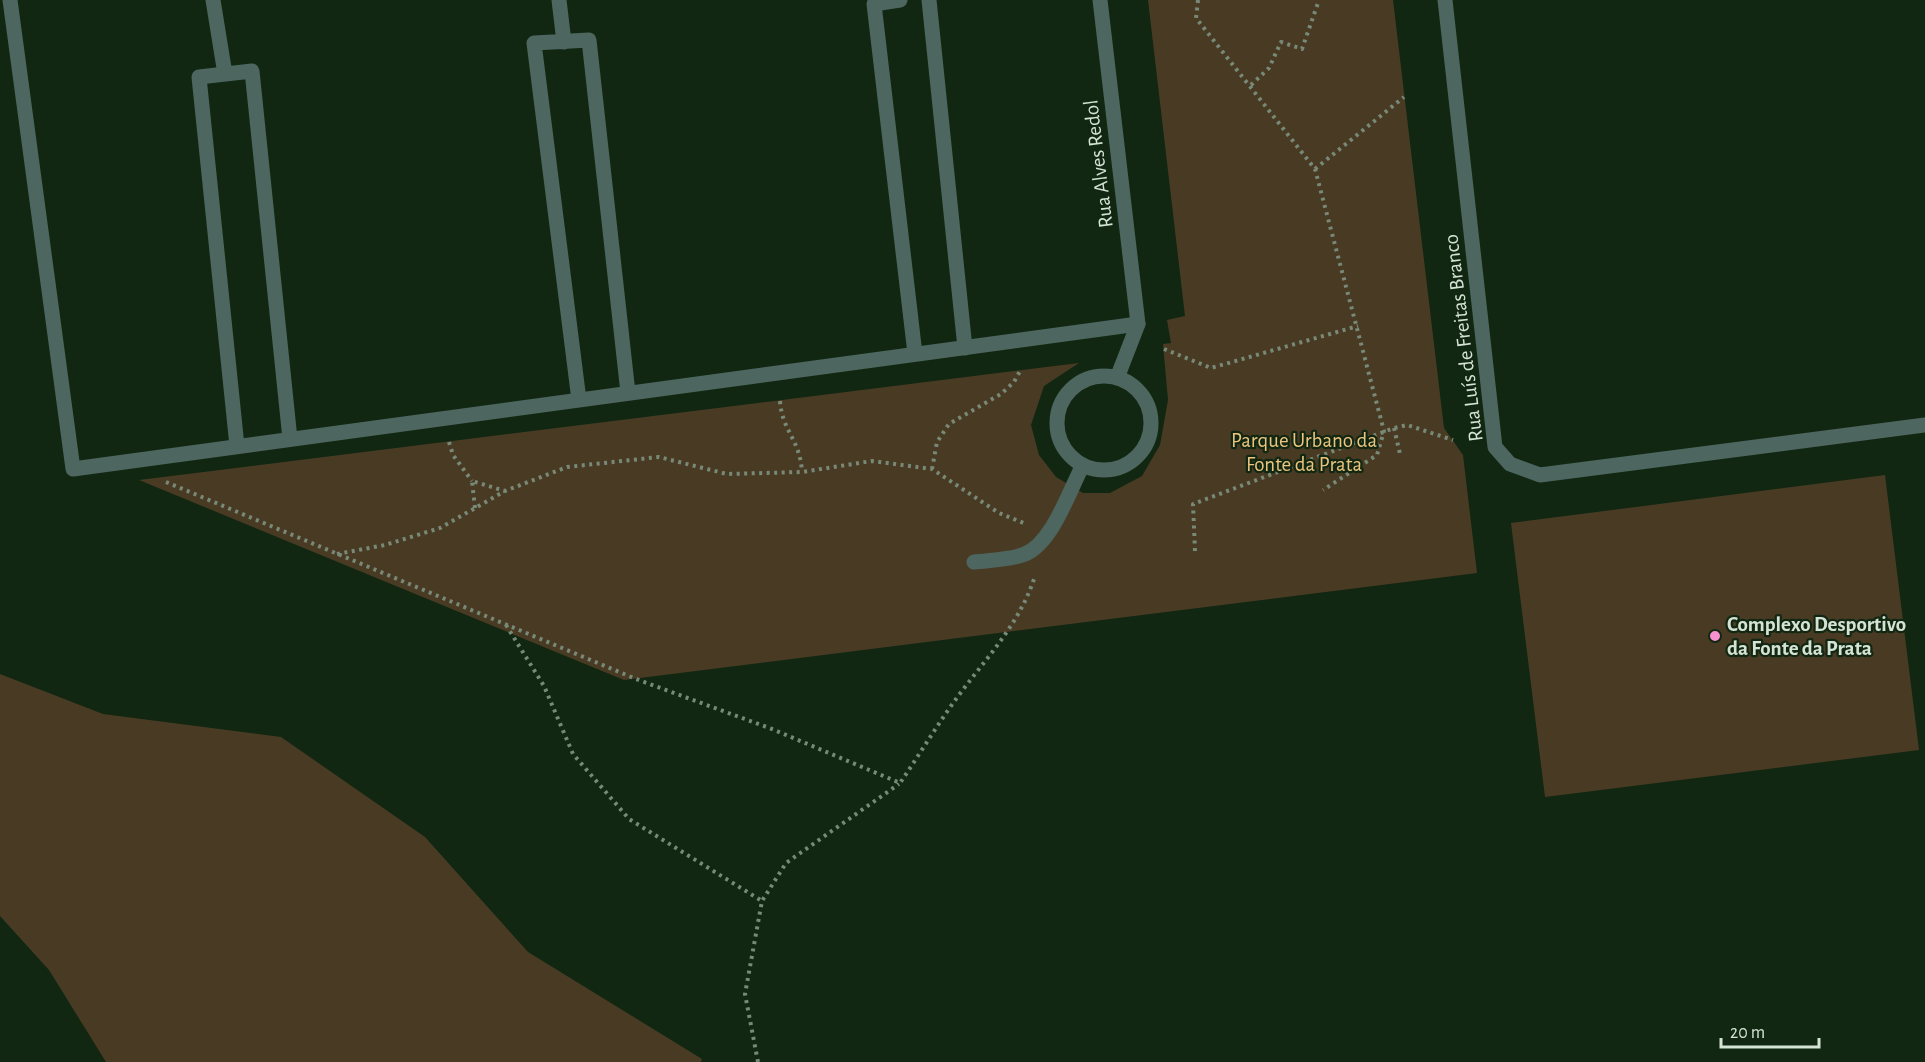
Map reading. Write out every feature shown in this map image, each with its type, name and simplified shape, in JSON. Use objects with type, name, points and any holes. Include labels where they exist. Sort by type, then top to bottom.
[{"type":"street","points":[[10,0],[73,469],[1138,324],[1117,378]]},
{"type":"street","points":[[213,0],[225,74]]},
{"type":"street","points":[[559,0],[564,42]]},
{"type":"street","points":[[900,0],[874,4],[915,354]]},
{"type":"street","points":[[929,0],[965,348]]},
{"type":"street","name":"Rua Alves Redol","points":[[1100,0],[1138,324]]},
{"type":"street","name":"Rua Luís de Freitas Branco","points":[[1445,0],[1495,447],[1510,464],[1540,475],[1925,425]]},
{"type":"street","points":[[579,400],[534,43],[589,40],[628,393]]},
{"type":"street","points":[[237,446],[199,77],[252,71],[290,439]]},
{"type":"street","points":[[1101,376],[1117,378],[1131,384],[1142,395],[1149,408],[1152,424],[1149,439],[1142,452],[1117,469],[1102,471],[1083,465],[1063,447],[1058,432],[1058,416],[1063,401],[1073,388],[1086,380],[1101,376]]},
{"type":"street","points":[[974,562],[1024,555],[1039,545],[1048,534],[1083,465]]},
{"type":"path","points":[[1198,0],[1196,18],[1316,169],[1358,326],[1384,431],[1377,455],[1323,490]]},
{"type":"path","points":[[1251,85],[1269,68],[1281,42],[1302,49],[1319,0]]},
{"type":"path","points":[[1316,169],[1404,97]]},
{"type":"path","points":[[1164,349],[1211,368],[1358,326]]},
{"type":"path","points":[[932,469],[937,442],[949,424],[1001,394],[1014,382],[1020,371]]},
{"type":"path","points":[[780,401],[782,420],[801,453],[802,472]]},
{"type":"path","points":[[1195,551],[1193,504],[1394,428],[1407,425],[1453,440]]},
{"type":"path","points":[[1394,428],[1400,454]]},
{"type":"path","points":[[448,442],[453,456],[472,481],[475,508]]},
{"type":"path","points":[[337,554],[385,544],[440,528],[505,491],[567,467],[658,457],[727,474],[802,472],[872,461],[932,469],[999,513],[1048,534]]},
{"type":"path","points":[[157,478],[636,679],[772,729],[900,783]]},
{"type":"path","points":[[472,481],[505,491]]},
{"type":"path","points":[[758,1062],[745,994],[762,902],[786,863],[900,783],[951,706],[1007,634],[1030,591],[1036,572]]},
{"type":"path","points":[[505,624],[544,686],[573,754],[629,819],[762,902]]},
{"type":"green space","name":"Parque Urbano da Fonte da Prata","points":[[1148,0],[1393,0],[1444,428],[1463,455],[1477,573],[624,680],[139,480],[1079,363],[1044,386],[1031,425],[1039,455],[1056,477],[1083,493],[1110,493],[1142,476],[1160,445],[1168,400],[1163,344],[1171,343],[1167,320],[1185,316]]},
{"type":"green space","name":"Complexo Desportivo da Fonte da Prata","points":[[1885,475],[1919,750],[1545,797],[1511,523]]},
{"type":"green space","points":[[0,674],[103,714],[281,737],[425,837],[528,952],[702,1059],[701,1062],[106,1062],[49,970],[0,916]]},
{"type":"place","name":"Complexo Desportivo da Fonte da Prata","points":[[1715,636]]}]
